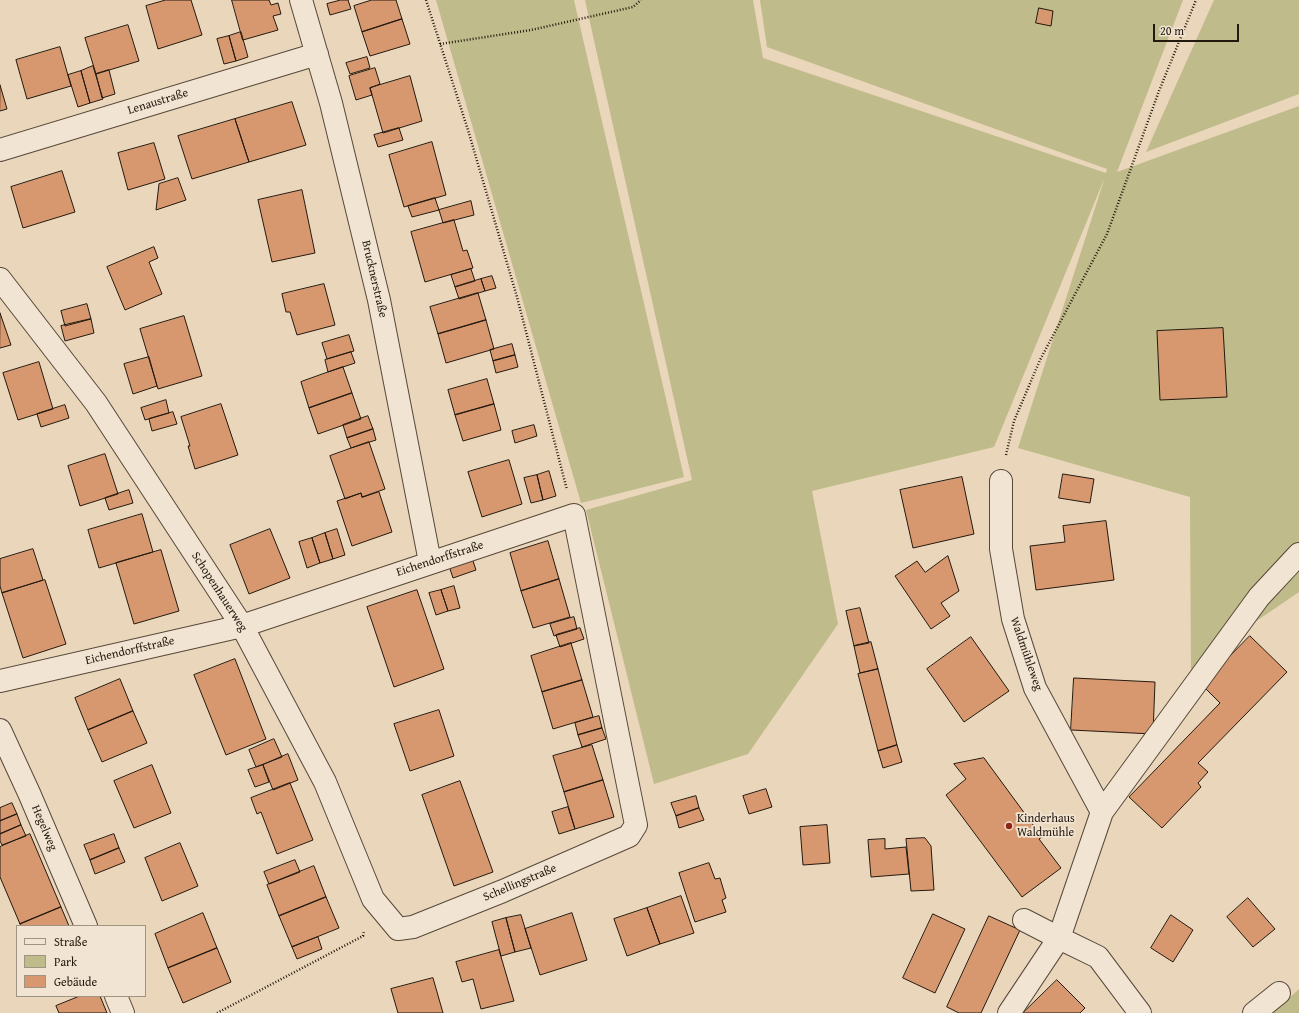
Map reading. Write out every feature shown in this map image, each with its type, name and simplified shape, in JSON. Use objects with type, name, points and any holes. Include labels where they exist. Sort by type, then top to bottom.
[{"type":"street","name":"Brucknerstraße","points":[[301,0],[331,103],[379,300],[430,562]]},
{"type":"street","name":"Lenaustraße","points":[[0,150],[317,54]]},
{"type":"street","name":"Schopenhauerweg","points":[[0,279],[96,403],[242,626],[325,782],[373,899],[398,929]]},
{"type":"street","name":"Waldmühleweg","points":[[1001,481],[1001,549],[1013,619],[1035,688],[1102,812]]},
{"type":"street","name":"Eichendorffstraße","points":[[0,681],[242,626],[430,562],[574,516]]},
{"type":"street","name":"Schellingstraße","points":[[398,929],[413,927],[517,885],[629,836],[636,825],[574,516]]},
{"type":"street","points":[[1010,1013],[1059,938],[1102,812],[1259,597],[1299,554]]},
{"type":"street","name":"Hegelweg","points":[[0,730],[29,793],[86,925]]},
{"type":"street","points":[[1024,920],[1098,957],[1140,1013]]},
{"type":"street","points":[[1254,1013],[1279,993]]},
{"type":"street","points":[[116,997],[123,1013]]},
{"type":"path","points":[[426,0],[468,130],[517,297],[574,516]]},
{"type":"path","points":[[440,44],[531,30],[618,11],[633,7],[641,0]]},
{"type":"path","points":[[1001,481],[1014,420],[1040,360],[1107,234],[1159,90],[1196,0]]},
{"type":"path","points":[[217,1013],[363,936],[373,899]]},
{"type":"green space","points":[[436,0],[574,0],[684,477],[581,503]]},
{"type":"green space","points":[[585,0],[753,0],[763,58],[1106,173],[1107,169],[767,47],[760,0],[1183,0],[1117,172],[1299,106],[1299,592],[1249,626],[1191,678],[1190,497],[1018,448],[1105,177],[994,447],[812,491],[838,624],[748,754],[654,784],[586,510],[692,480]]},
{"type":"green space","points":[[1214,0],[1299,0],[1299,94],[1146,152]]},
{"type":"green space","points":[[1299,989],[1299,1013],[1273,1013]]},
{"type":"building","points":[[166,0],[191,0],[202,35],[158,49],[146,6]]},
{"type":"building","points":[[232,0],[269,0],[271,5],[278,3],[281,14],[273,16],[278,30],[243,40]]},
{"type":"building","points":[[341,0],[348,0],[351,9],[330,15],[327,4]]},
{"type":"building","points":[[372,0],[396,0],[402,19],[362,32],[354,6]]},
{"type":"building","points":[[1039,8],[1053,11],[1051,26],[1036,23]]},
{"type":"building","points":[[402,19],[410,44],[370,56],[362,32]]},
{"type":"building","points":[[128,25],[139,61],[96,74],[85,38]]},
{"type":"building","points":[[241,32],[248,57],[236,61],[229,36]]},
{"type":"building","points":[[229,36],[236,61],[224,64],[217,39]]},
{"type":"building","points":[[60,47],[71,86],[27,99],[16,60]]},
{"type":"building","points":[[367,57],[370,68],[350,74],[346,63]]},
{"type":"building","points":[[93,66],[103,99],[90,103],[81,71]]},
{"type":"building","points":[[375,68],[380,84],[370,88],[372,95],[356,100],[349,76]]},
{"type":"building","points":[[109,70],[115,94],[102,98],[96,74]]},
{"type":"building","points":[[81,71],[90,103],[78,107],[68,75]]},
{"type":"building","points":[[410,76],[422,121],[383,133],[370,88]]},
{"type":"building","points":[[0,85],[7,109],[0,111]]},
{"type":"building","points":[[292,102],[306,145],[249,162],[235,119]]},
{"type":"building","points":[[235,119],[249,162],[192,179],[178,136]]},
{"type":"building","points":[[399,128],[403,140],[378,147],[374,135]]},
{"type":"building","points":[[432,142],[446,195],[404,207],[389,155]]},
{"type":"building","points":[[154,143],[165,179],[128,190],[118,153]]},
{"type":"building","points":[[62,171],[75,212],[23,228],[11,187]]},
{"type":"building","points":[[178,178],[186,200],[156,210],[159,184]]},
{"type":"building","points":[[302,190],[315,253],[272,262],[258,200]]},
{"type":"building","points":[[435,198],[439,210],[412,217],[408,206]]},
{"type":"building","points":[[471,201],[474,215],[443,223],[439,210]]},
{"type":"building","points":[[454,220],[463,251],[467,250],[473,268],[425,282],[411,232]]},
{"type":"building","points":[[154,247],[158,258],[149,262],[162,294],[125,310],[107,267]]},
{"type":"building","points":[[471,269],[475,281],[455,287],[451,275]]},
{"type":"building","points":[[492,276],[496,288],[485,291],[481,279]]},
{"type":"building","points":[[481,279],[485,291],[459,299],[455,287]]},
{"type":"building","points":[[324,284],[335,325],[297,335],[290,312],[286,312],[282,294]]},
{"type":"building","points":[[478,293],[486,320],[438,334],[430,307]]},
{"type":"building","points":[[87,304],[91,319],[65,326],[61,311]]},
{"type":"building","points":[[0,313],[11,345],[0,348]]},
{"type":"building","points":[[184,316],[202,376],[158,389],[140,329]]},
{"type":"building","points":[[91,319],[94,333],[65,341],[61,326]]},
{"type":"building","points":[[486,320],[494,349],[446,363],[438,334]]},
{"type":"building","points":[[1223,328],[1227,397],[1160,400],[1157,331]]},
{"type":"building","points":[[349,335],[354,351],[327,359],[322,343]]},
{"type":"building","points":[[512,344],[515,355],[493,361],[490,350]]},
{"type":"building","points":[[351,352],[355,363],[328,372],[325,360]]},
{"type":"building","points":[[515,355],[518,367],[496,373],[493,361]]},
{"type":"building","points":[[149,357],[157,386],[133,394],[124,364]]},
{"type":"building","points":[[39,362],[53,409],[18,420],[3,373]]},
{"type":"building","points":[[343,367],[352,393],[309,408],[301,382]]},
{"type":"building","points":[[487,379],[494,404],[455,415],[448,390]]},
{"type":"building","points":[[352,393],[361,419],[318,434],[309,408]]},
{"type":"building","points":[[166,400],[169,413],[145,420],[141,408]]},
{"type":"building","points":[[221,404],[238,455],[195,469],[181,417]]},
{"type":"building","points":[[494,404],[501,430],[463,441],[455,415]]},
{"type":"building","points":[[65,405],[69,418],[41,427],[37,414]]},
{"type":"building","points":[[173,412],[177,424],[152,431],[149,419]]},
{"type":"building","points":[[368,416],[373,429],[347,438],[343,425]]},
{"type":"building","points":[[534,425],[537,436],[515,443],[512,431]]},
{"type":"building","points":[[373,429],[376,440],[351,448],[347,438]]},
{"type":"building","points":[[369,442],[385,489],[362,497],[361,493],[345,499],[330,456]]},
{"type":"building","points":[[105,454],[118,494],[80,506],[68,466]]},
{"type":"building","points":[[509,460],[522,504],[482,517],[468,472]]},
{"type":"building","points":[[549,471],[556,496],[543,500],[537,475]]},
{"type":"building","points":[[1063,474],[1094,479],[1090,503],[1059,498]]},
{"type":"building","points":[[537,475],[543,500],[531,503],[524,478]]},
{"type":"building","points":[[962,477],[974,534],[913,548],[900,490]]},
{"type":"building","points":[[129,490],[133,503],[109,510],[105,498]]},
{"type":"building","points":[[379,492],[392,532],[352,546],[337,501],[361,493],[362,497]]},
{"type":"building","points":[[142,514],[153,552],[99,568],[88,530]]},
{"type":"building","points":[[1106,521],[1114,580],[1036,590],[1030,546],[1065,542],[1063,526]]},
{"type":"building","points":[[270,529],[290,578],[249,594],[230,545]]},
{"type":"building","points":[[337,529],[345,555],[333,559],[325,533]]},
{"type":"building","points":[[325,533],[333,559],[320,563],[312,538]]},
{"type":"building","points":[[312,538],[320,563],[307,568],[299,542]]},
{"type":"building","points":[[548,541],[559,579],[521,591],[510,553]]},
{"type":"building","points":[[33,549],[43,580],[2,593],[0,586],[0,559]]},
{"type":"building","points":[[161,550],[179,611],[134,624],[116,563]]},
{"type":"building","points":[[471,555],[476,570],[453,578],[448,563]]},
{"type":"building","points":[[948,556],[959,591],[941,603],[950,616],[931,629],[895,576],[917,561],[925,572]]},
{"type":"building","points":[[559,579],[570,617],[533,628],[521,591]]},
{"type":"building","points":[[45,580],[66,644],[23,658],[2,593]]},
{"type":"building","points":[[454,586],[460,608],[448,611],[441,590]]},
{"type":"building","points":[[417,590],[444,669],[394,687],[367,607]]},
{"type":"building","points":[[441,590],[448,611],[436,615],[429,593]]},
{"type":"building","points":[[860,608],[869,643],[854,646],[846,611]]},
{"type":"building","points":[[574,617],[577,629],[554,636],[550,624]]},
{"type":"building","points":[[580,628],[584,639],[560,647],[556,635]]},
{"type":"building","points":[[1250,636],[1287,672],[1198,763],[1208,772],[1198,783],[1201,787],[1162,828],[1129,797],[1220,703],[1202,685]]},
{"type":"building","points":[[971,637],[1009,691],[964,722],[927,669]]},
{"type":"building","points":[[871,642],[878,669],[860,673],[854,646]]},
{"type":"building","points":[[571,643],[582,680],[542,692],[531,656]]},
{"type":"building","points":[[235,659],[266,739],[226,755],[194,675]]},
{"type":"building","points":[[878,669],[897,745],[878,751],[858,674]]},
{"type":"building","points":[[1074,678],[1155,682],[1153,734],[1071,730]]},
{"type":"building","points":[[120,679],[133,711],[88,730],[75,698]]},
{"type":"building","points":[[582,680],[593,717],[553,729],[542,692]]},
{"type":"building","points":[[439,710],[454,756],[410,771],[394,724]]},
{"type":"building","points":[[133,711],[147,743],[102,762],[88,730]]},
{"type":"building","points":[[599,716],[602,728],[578,735],[575,723]]},
{"type":"building","points":[[602,728],[606,739],[582,747],[578,735]]},
{"type":"building","points":[[274,739],[282,757],[256,767],[249,750]]},
{"type":"building","points":[[592,745],[603,780],[564,792],[553,756]]},
{"type":"building","points":[[897,745],[902,762],[883,768],[878,751]]},
{"type":"building","points":[[288,754],[298,780],[273,790],[263,765]]},
{"type":"building","points":[[984,758],[1042,837],[1039,839],[1061,868],[1022,897],[946,795],[966,779],[954,764]]},
{"type":"building","points":[[152,765],[171,813],[134,828],[114,781]]},
{"type":"building","points":[[263,765],[269,782],[255,787],[248,770]]},
{"type":"building","points":[[603,780],[614,817],[575,829],[564,792]]},
{"type":"building","points":[[460,781],[493,872],[454,886],[422,795]]},
{"type":"building","points":[[290,783],[313,840],[277,854],[261,812],[257,814],[251,798]]},
{"type":"building","points":[[766,789],[772,807],[749,814],[743,796]]},
{"type":"building","points":[[696,796],[699,808],[676,816],[671,803]]},
{"type":"building","points":[[12,803],[17,814],[0,821],[0,808]]},
{"type":"building","points":[[568,807],[575,829],[559,834],[552,812]]},
{"type":"building","points":[[699,808],[704,820],[679,828],[676,816]]},
{"type":"building","points":[[17,814],[21,825],[0,834],[0,821]]},
{"type":"building","points":[[21,825],[26,836],[2,845],[0,841],[0,834]]},
{"type":"building","points":[[827,825],[830,863],[803,865],[800,827]]},
{"type":"building","points":[[30,834],[61,907],[20,924],[0,877],[0,847]]},
{"type":"building","points":[[114,834],[119,848],[90,860],[84,845]]},
{"type":"building","points":[[925,838],[931,846],[934,890],[911,891],[906,839]]},
{"type":"building","points":[[885,839],[885,849],[906,847],[909,874],[871,877],[868,840]]},
{"type":"building","points":[[180,843],[198,886],[162,901],[145,858]]},
{"type":"building","points":[[119,848],[125,862],[95,874],[90,860]]},
{"type":"building","points":[[295,860],[300,872],[269,884],[264,872]]},
{"type":"building","points":[[709,863],[715,879],[720,878],[726,898],[722,900],[726,912],[695,922],[679,873]]},
{"type":"building","points":[[314,866],[326,897],[279,916],[267,885]]},
{"type":"building","points":[[681,896],[694,933],[660,944],[647,908]]},
{"type":"building","points":[[326,897],[339,928],[292,947],[279,916]]},
{"type":"building","points":[[1248,898],[1275,929],[1253,947],[1227,917]]},
{"type":"building","points":[[61,907],[69,925],[20,925]]},
{"type":"building","points":[[647,908],[660,944],[627,956],[614,919]]},
{"type":"building","points":[[203,913],[217,948],[168,968],[155,934]]},
{"type":"building","points":[[572,913],[587,960],[540,975],[525,929]]},
{"type":"building","points":[[933,914],[965,929],[935,993],[903,978]]},
{"type":"building","points":[[521,915],[531,948],[515,952],[506,918]]},
{"type":"building","points":[[1171,915],[1193,930],[1173,962],[1151,948]]},
{"type":"building","points":[[989,916],[1020,930],[981,1013],[959,1013],[947,1007]]},
{"type":"building","points":[[506,918],[515,952],[501,956],[492,922]]},
{"type":"building","points":[[318,937],[322,949],[297,959],[292,947]]},
{"type":"building","points":[[217,948],[231,982],[183,1003],[168,968]]},
{"type":"building","points":[[499,950],[514,1001],[481,1009],[473,979],[462,982],[456,962]]},
{"type":"building","points":[[433,978],[443,1013],[398,1013],[391,989]]},
{"type":"building","points":[[1057,980],[1085,1008],[1080,1013],[1023,1013]]},
{"type":"building","points":[[78,997],[100,997],[107,1013],[59,1013],[56,1006]]},
{"type":"place","name":"Kinderhaus Waldmühle","points":[[1009,826]]}]
